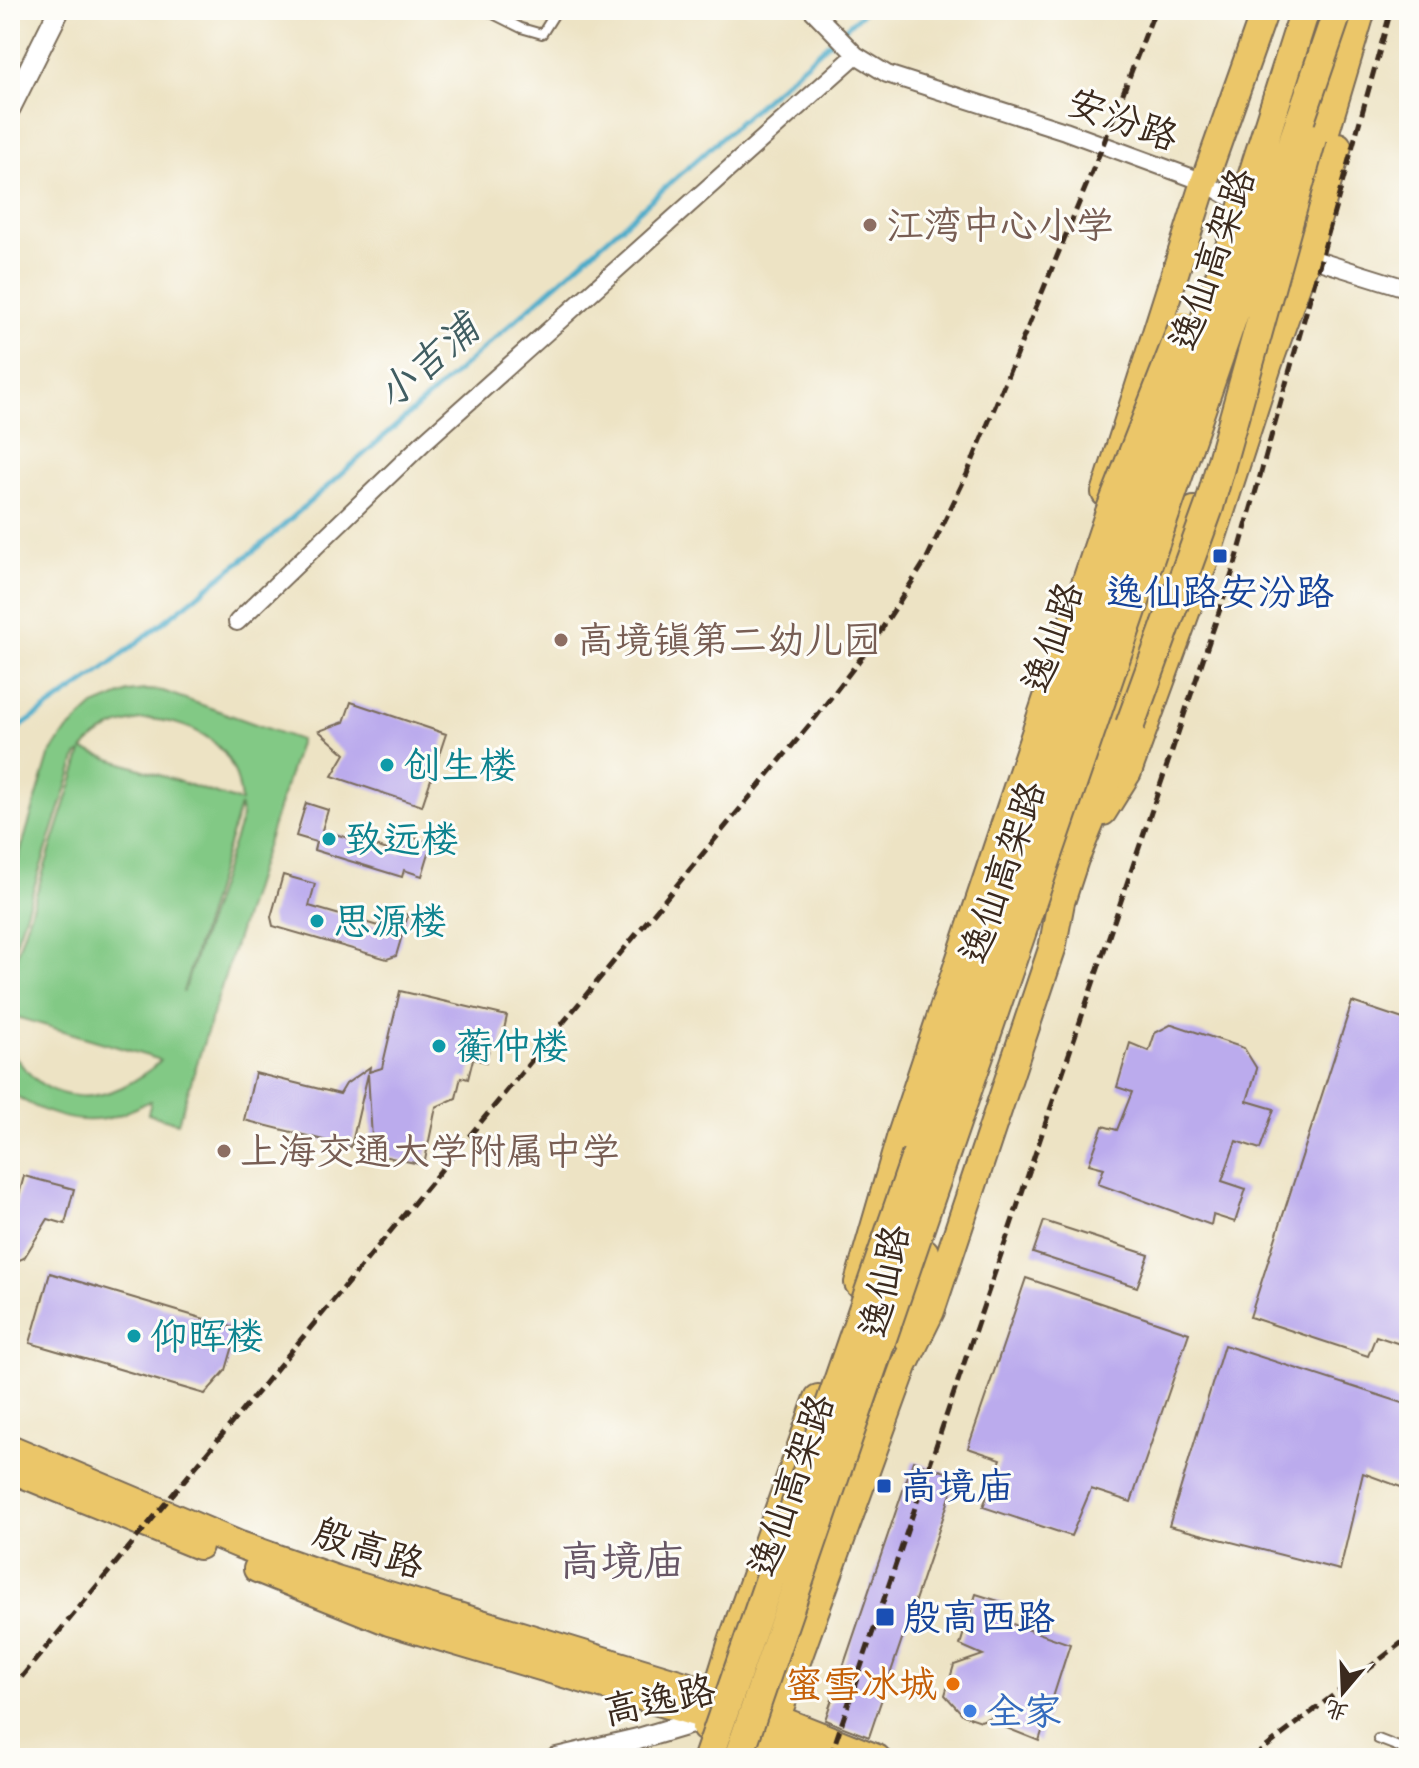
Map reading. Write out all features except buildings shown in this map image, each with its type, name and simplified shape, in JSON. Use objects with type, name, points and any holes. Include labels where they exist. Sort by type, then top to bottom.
[{"type":"highway","name":"逸仙高架路","points":[[708,1758],[1229,250],[1305,10]]},
{"type":"highway","name":"逸仙高架路","points":[[738,1758],[1340,10]]},
{"type":"highway","points":[[1077,853],[1130,725],[1209,507],[1309,147],[1340,10]]},
{"type":"highway","points":[[859,1283],[902,1135],[1110,512],[1196,295],[1229,250]]},
{"type":"main road","name":"逸仙路","points":[[859,1283],[884,1154],[1091,539],[1204,182],[1265,10]]},
{"type":"main road","name":"逸仙路","points":[[695,1758],[859,1283],[909,1174],[1305,10]]},
{"type":"main road","name":"逸仙路","points":[[1299,254],[1362,10]]},
{"type":"main road","name":"逸仙路","points":[[769,1737],[904,1366],[916,1278],[1017,968],[1061,902],[1077,853],[1098,763],[1299,254],[1378,10]]},
{"type":"main road","points":[[1091,539],[1104,602]]},
{"type":"main road","name":"殷高路","points":[[10,1448],[240,1545],[712,1706]]},
{"type":"main road","name":"殷高路","points":[[10,1469],[389,1622],[712,1706]]},
{"type":"main road","points":[[712,1706],[769,1737],[822,1758]]},
{"type":"main road","points":[[769,1737],[877,1758]]},
{"type":"street","points":[[10,108],[59,10]]},
{"type":"street","name":"安汾路","points":[[812,10],[856,55],[887,74],[1065,131],[1204,182],[1255,212],[1274,243],[1409,289]]},
{"type":"street","points":[[237,622],[423,443],[856,55]]},
{"type":"street","name":"高逸路","points":[[557,1758],[638,1739],[712,1706]]},
{"type":"lane","points":[[485,10],[521,28],[542,34],[557,10]]},
{"type":"lane","points":[[1378,1739],[1409,1751]]},
{"type":"green space","points":[[163,691],[300,740],[178,1123],[148,1114],[151,1101],[116,1116],[88,1120],[47,1112],[10,1092],[10,1048],[25,1069],[43,1084],[61,1093],[81,1096],[122,1087],[161,1060],[10,1015],[10,975],[82,752],[77,756],[10,961],[10,887],[49,756],[65,733],[94,706],[128,692]],"holes":[[[150,719],[185,726],[213,742],[232,767],[241,802],[83,750],[113,727]],[[240,806],[242,817],[183,993],[183,992]]]},
{"type":"waterway","name":"小吉浦","points":[[10,734],[101,671],[260,546],[866,10]]},
{"type":"railway","points":[[10,1691],[816,717],[874,641],[926,560],[967,474],[1103,145],[1155,10]]},
{"type":"railway","points":[[830,1758],[1235,565],[1391,10]]},
{"type":"railway","points":[[1252,1758],[1409,1637]]},
{"type":"place","name":"江湾中心小学","points":[[870,225]]},
{"type":"place","name":"逸仙路安汾路","points":[[1220,556]]},
{"type":"place","name":"高境镇第二幼儿园","points":[[561,640]]},
{"type":"place","name":"创生楼","points":[[387,765]]},
{"type":"place","name":"致远楼","points":[[329,839]]},
{"type":"place","name":"思源楼","points":[[317,921]]},
{"type":"place","name":"蘅仲楼","points":[[439,1046]]},
{"type":"place","name":"上海交通大学附属中学","points":[[224,1151]]},
{"type":"place","name":"仰晖楼","points":[[134,1336]]},
{"type":"place","name":"高境庙","points":[[884,1486]]},
{"type":"place","name":"殷高西路","points":[[885,1617]]},
{"type":"place","name":"蜜雪冰城","points":[[953,1684]]},
{"type":"place","name":"全家","points":[[970,1711]]},
{"type":"district","name":"高境庙","points":[[622,1560]]}]
